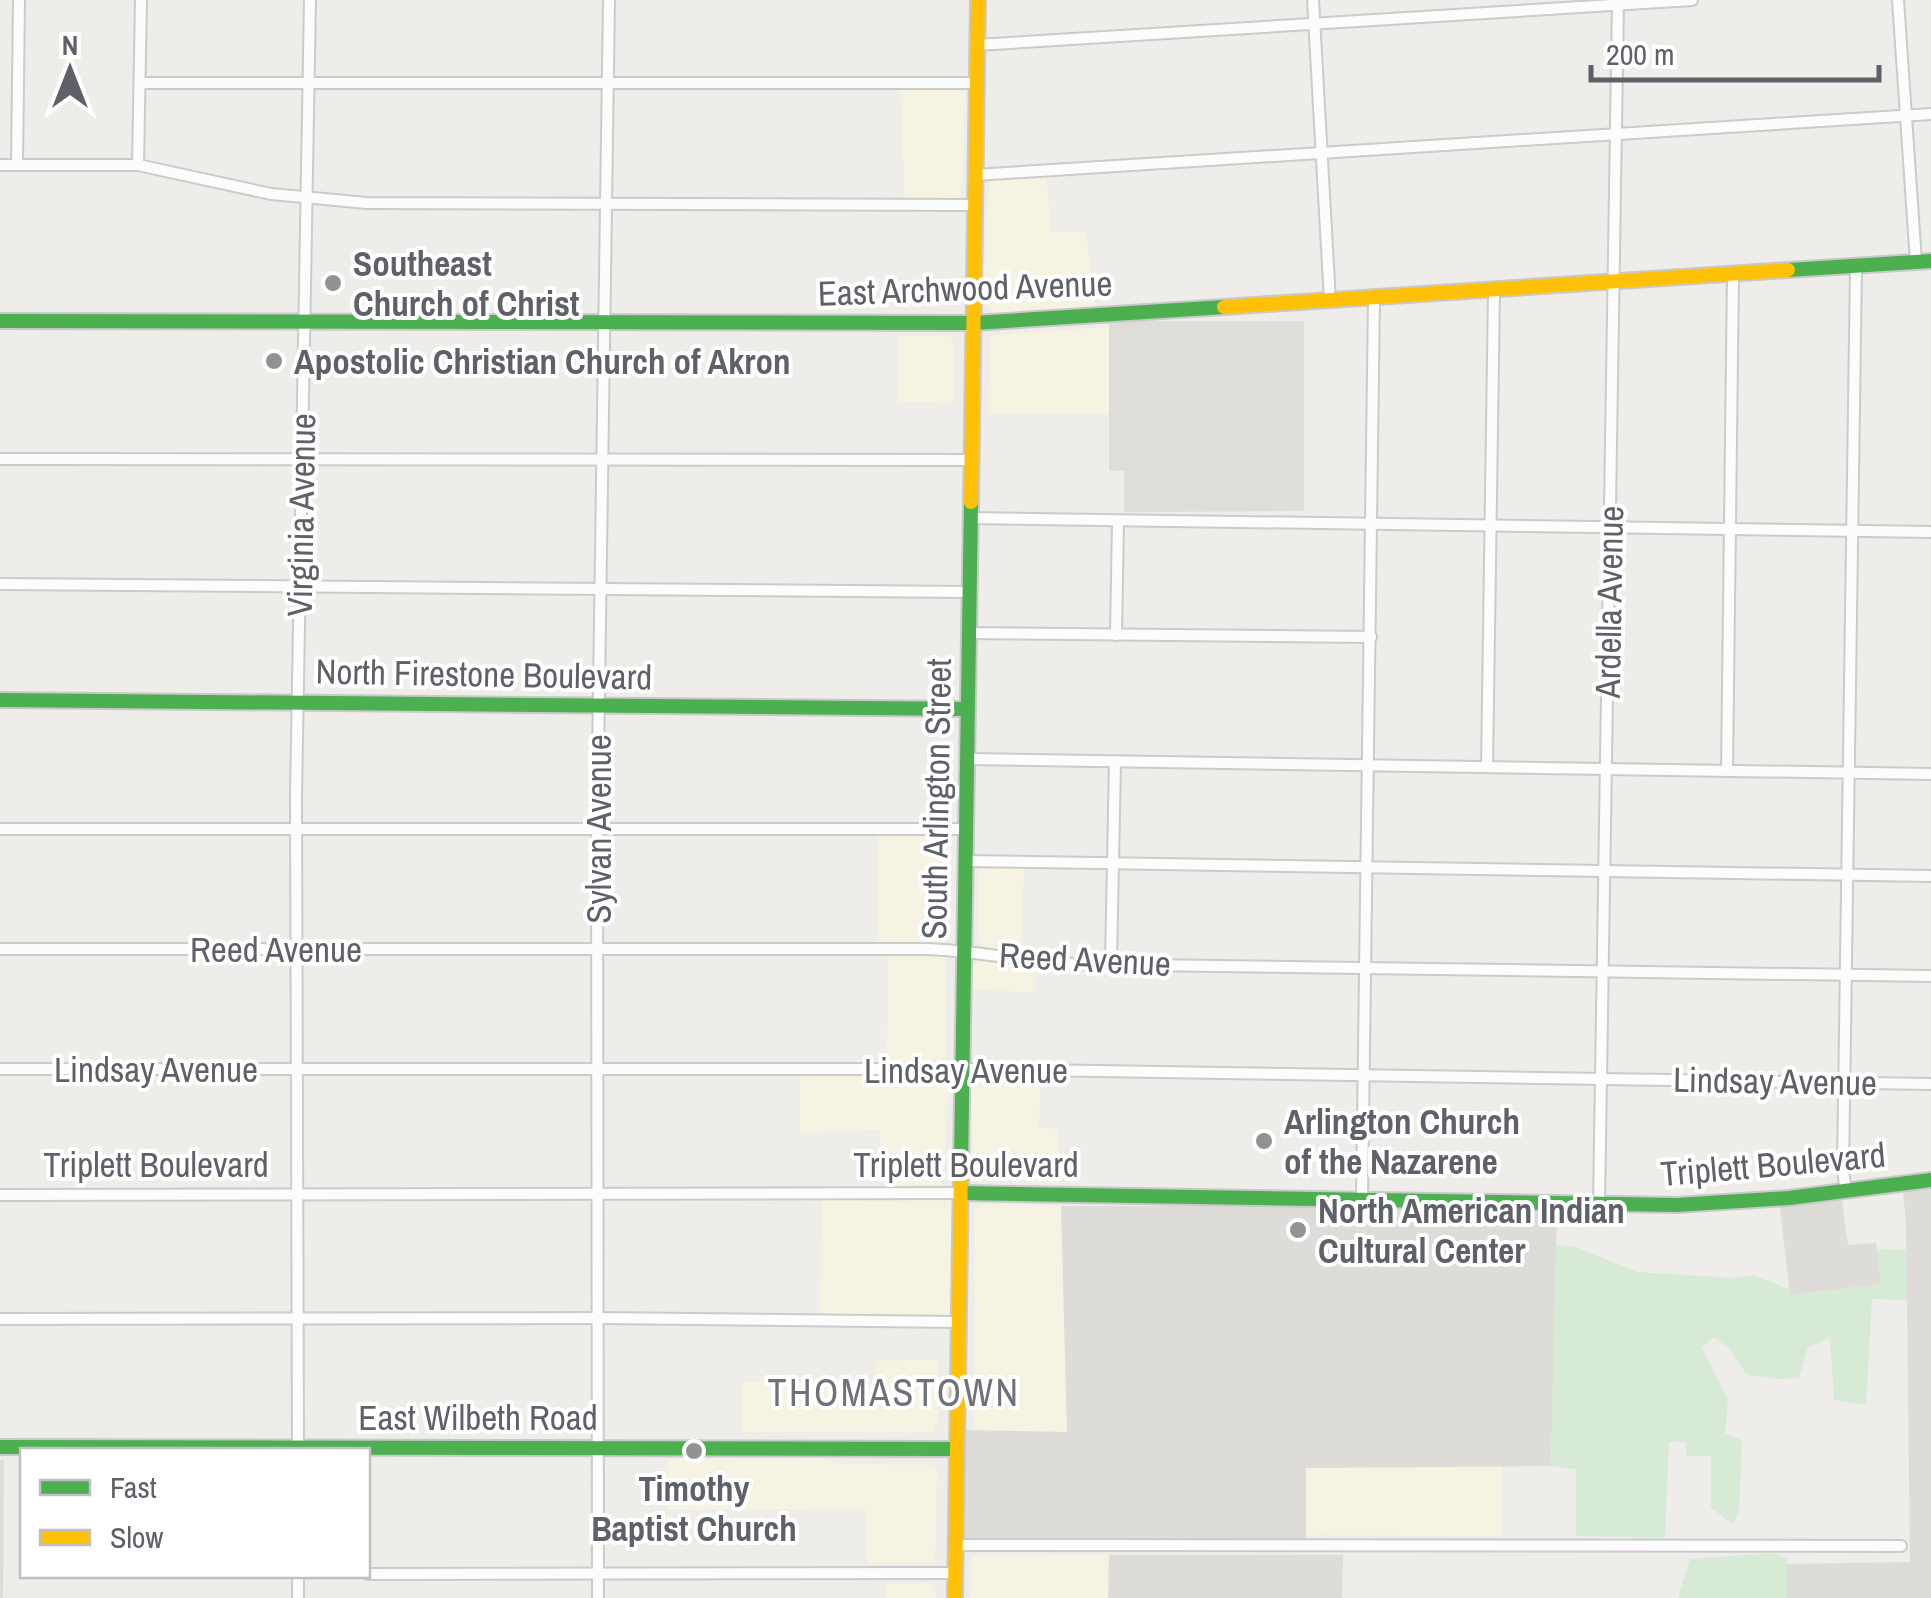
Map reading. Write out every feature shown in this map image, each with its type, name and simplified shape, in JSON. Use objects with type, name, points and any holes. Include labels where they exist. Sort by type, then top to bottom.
[{"type":"main road","name":"South Arlington Street","points":[[955,1598],[978,0]]},
{"type":"main road","name":"East Archwood Avenue","points":[[0,321],[974,323],[1923,261]]},
{"type":"main road","name":"North Firestone Boulevard","points":[[0,700],[967,709]]},
{"type":"main road","name":"Triplett Boulevard","points":[[962,1193],[1730,1203],[1931,1180]]},
{"type":"main road","name":"East Wilbeth Road","points":[[0,1447],[149,1448]]},
{"type":"main road","name":"East Wilbeth Road","points":[[370,1449],[956,1448]]},
{"type":"street","points":[[17,164],[19,0]]},
{"type":"street","points":[[138,165],[141,0]]},
{"type":"street","name":"Virginia Avenue","points":[[298,1448],[298,702],[310,0]]},
{"type":"street","name":"Sylvan Avenue","points":[[598,1598],[597,828],[609,0]]},
{"type":"street","points":[[1312,0],[1330,300]]},
{"type":"street","points":[[977,45],[1692,0]]},
{"type":"street","points":[[1898,0],[1906,116],[1923,261]]},
{"type":"street","name":"Ardella Avenue","points":[[1599,1204],[1618,2]]},
{"type":"street","points":[[140,82],[976,83]]},
{"type":"street","points":[[975,175],[1931,114]]},
{"type":"street","points":[[0,164],[138,165],[307,199],[367,203],[974,205]]},
{"type":"street","points":[[1846,1192],[1843,1170],[1856,266]]},
{"type":"street","points":[[1727,771],[1733,274]]},
{"type":"street","points":[[1487,767],[1494,290]]},
{"type":"street","points":[[1362,1198],[1374,298]]},
{"type":"street","points":[[0,459],[970,460]]},
{"type":"street","points":[[971,518],[1931,532]]},
{"type":"street","points":[[1116,634],[1118,521]]},
{"type":"street","points":[[0,584],[969,592]]},
{"type":"street","points":[[968,633],[1371,637]]},
{"type":"street","points":[[967,759],[1931,774]]},
{"type":"street","points":[[1111,963],[1115,762]]},
{"type":"street","points":[[0,829],[965,828]]},
{"type":"street","points":[[965,862],[1931,876]]},
{"type":"street","name":"Reed Avenue","points":[[0,949],[965,950],[1036,962],[1931,976]]},
{"type":"street","name":"Lindsay Avenue","points":[[0,1069],[962,1069],[1931,1084]]},
{"type":"street","name":"Triplett Boulevard","points":[[0,1195],[962,1193]]},
{"type":"street","points":[[0,1319],[957,1322]]},
{"type":"street","points":[[956,1545],[1902,1546]]},
{"type":"street","points":[[370,1574],[955,1573]]},
{"type":"shaded area","points":[[900,86],[966,91],[961,199],[905,200]]},
{"type":"shaded area","points":[[1046,173],[1051,232],[1086,232],[1095,308],[995,314],[983,301],[988,193],[992,180]]},
{"type":"shaded area","points":[[1109,321],[1304,321],[1304,511],[1124,512],[1124,471],[1109,471]]},
{"type":"shaded area","points":[[1109,327],[1109,414],[988,414],[993,335]]},
{"type":"shaded area","points":[[899,336],[949,336],[953,341],[953,403],[898,402]]},
{"type":"shaded area","points":[[878,834],[951,839],[949,941],[877,943]]},
{"type":"shaded area","points":[[1024,866],[1021,956],[983,947],[977,934],[978,872],[983,867]]},
{"type":"shaded area","points":[[888,952],[945,953],[946,1056],[941,1060],[887,1062]]},
{"type":"shaded area","points":[[979,960],[1036,968],[1035,992],[970,990],[972,967]]},
{"type":"shaded area","points":[[800,1073],[944,1074],[949,1086],[943,1187],[883,1187],[880,1130],[800,1133]]},
{"type":"shaded area","points":[[981,1074],[1040,1074],[1039,1128],[1058,1129],[1059,1183],[978,1177],[974,1170],[970,1087],[972,1078]]},
{"type":"shaded area","points":[[1931,1180],[1931,1598],[1787,1598],[1787,1564],[1910,1562],[1906,1221],[1902,1184]]},
{"type":"shaded area","points":[[962,1193],[957,1322],[819,1320],[822,1194]]},
{"type":"shaded area","points":[[1841,1193],[1848,1245],[1876,1243],[1882,1284],[1790,1295],[1779,1199]]},
{"type":"shaded area","points":[[985,1204],[1061,1206],[1067,1432],[975,1430],[974,1210]]},
{"type":"shaded area","points":[[1061,1206],[1371,1206],[1557,1212],[1551,1466],[1306,1468],[1306,1545],[955,1545],[957,1430],[1067,1432]]},
{"type":"shaded area","points":[[939,1360],[938,1420],[932,1432],[741,1432],[742,1382],[792,1381],[804,1386],[865,1387],[875,1384],[876,1361]]},
{"type":"shaded area","points":[[824,1458],[842,1464],[934,1465],[935,1562],[867,1563],[866,1509],[667,1510],[668,1459]]},
{"type":"shaded area","points":[[0,1460],[4,1460],[3,1598],[0,1598]]},
{"type":"shaded area","points":[[1502,1467],[1502,1536],[1306,1535],[1306,1468]]},
{"type":"shaded area","points":[[972,1555],[1109,1555],[1108,1598],[971,1598]]},
{"type":"shaded area","points":[[1109,1555],[1343,1555],[1342,1598],[1108,1598]]},
{"type":"shaded area","points":[[930,1583],[935,1587],[936,1598],[885,1598],[885,1584]]},
{"type":"green space","points":[[1556,1245],[1576,1247],[1637,1272],[1735,1278],[1753,1275],[1789,1289],[1791,1295],[1881,1284],[1877,1249],[1906,1250],[1907,1300],[1872,1299],[1866,1405],[1834,1400],[1830,1338],[1808,1347],[1799,1378],[1775,1379],[1746,1374],[1730,1349],[1714,1337],[1702,1348],[1728,1399],[1725,1433],[1742,1440],[1739,1512],[1733,1524],[1711,1508],[1711,1456],[1686,1456],[1686,1442],[1669,1442],[1665,1538],[1576,1536],[1576,1469],[1551,1466]]},
{"type":"green space","points":[[1773,1553],[1787,1558],[1787,1598],[1678,1598],[1690,1559]]},
{"type":"traffic: fast","points":[[1788,270],[1931,261]]},
{"type":"traffic: fast","points":[[0,321],[974,323],[1224,307]]},
{"type":"traffic: fast","points":[[961,1165],[971,502]]},
{"type":"traffic: fast","points":[[0,700],[967,709]]},
{"type":"traffic: fast","points":[[962,1193],[1677,1205],[1789,1198],[1931,1180]]},
{"type":"traffic: fast","points":[[0,1447],[957,1449]]},
{"type":"traffic: slow","points":[[971,502],[978,0]]},
{"type":"traffic: slow","points":[[1224,307],[1788,270]]},
{"type":"traffic: slow","points":[[955,1598],[961,1165]]},
{"type":"place","name":"Southeast Church of Christ","points":[[333,283]]},
{"type":"place","name":"Apostolic Christian Church of Akron","points":[[274,361]]},
{"type":"place","name":"Arlington Church of the Nazarene","points":[[1264,1141]]},
{"type":"place","name":"North American Indian Cultural Center","points":[[1298,1230]]},
{"type":"place","name":"Timothy Baptist Church","points":[[694,1451]]},
{"type":"district","name":"THOMASTOWN","points":[[894,1392]]}]
